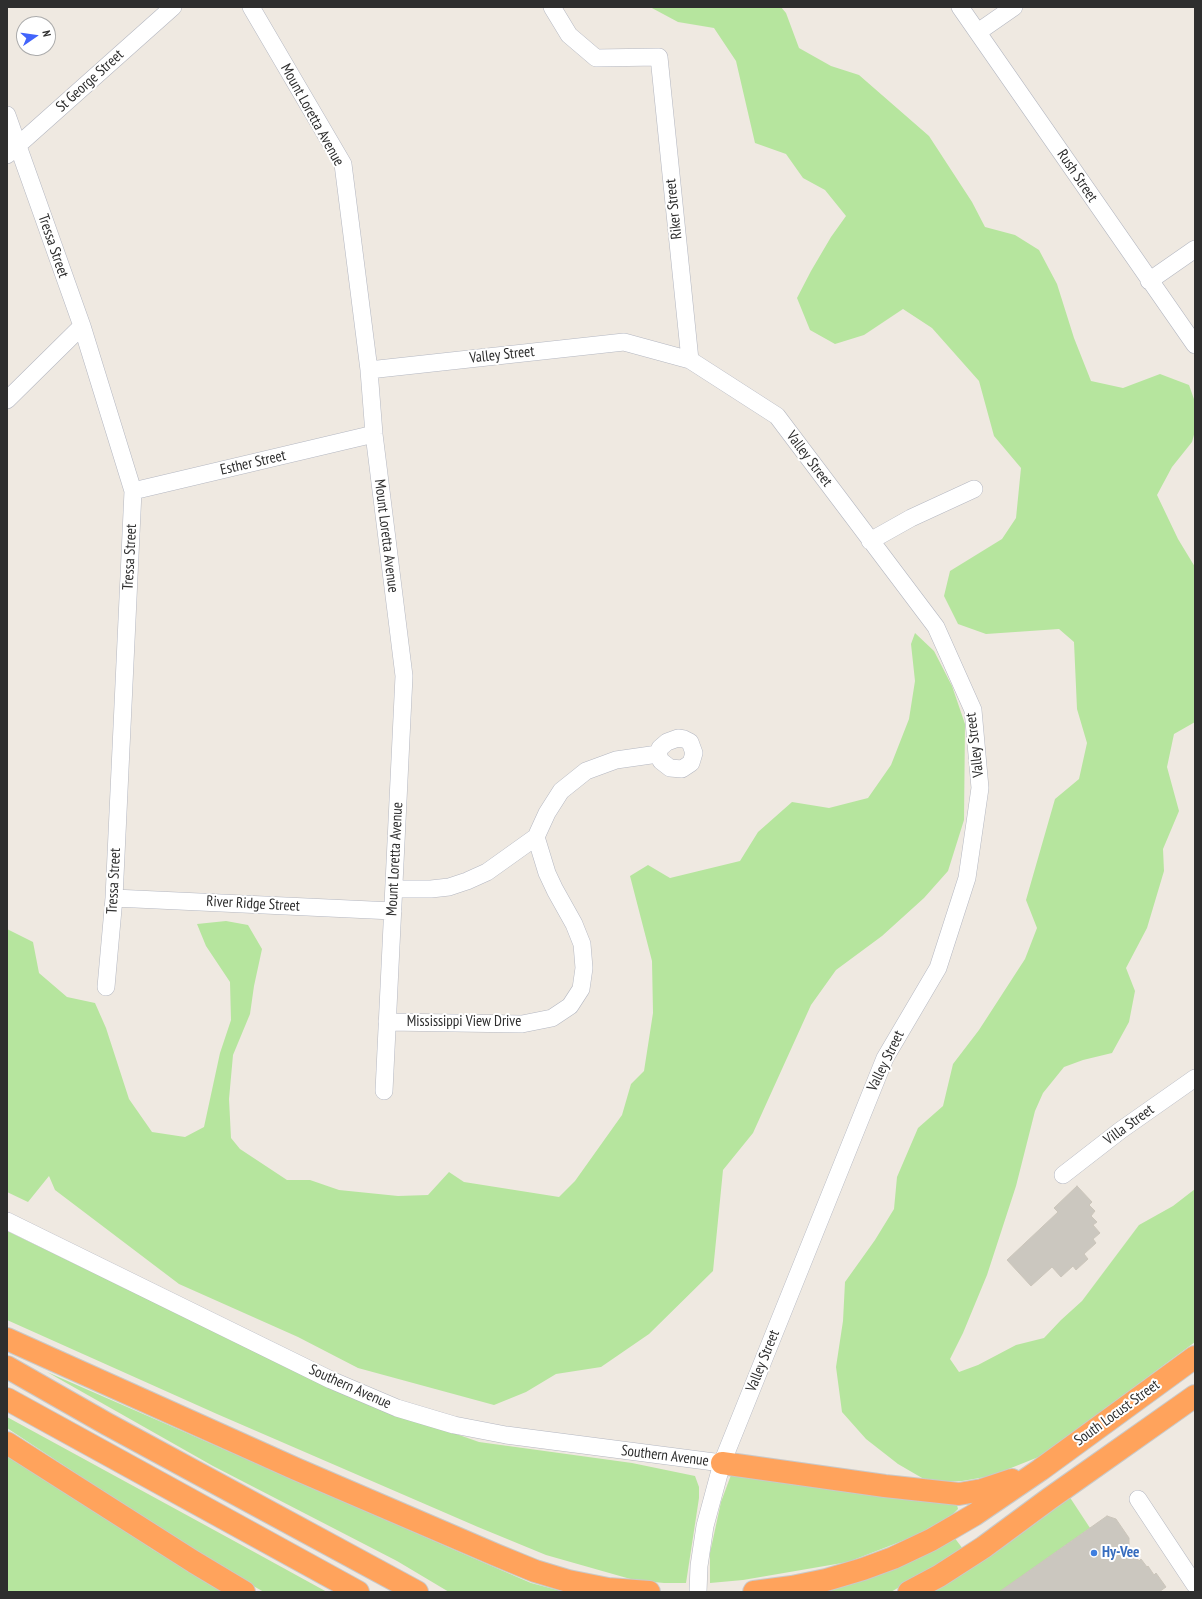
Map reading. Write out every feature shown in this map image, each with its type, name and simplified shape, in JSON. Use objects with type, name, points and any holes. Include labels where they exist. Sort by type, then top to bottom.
[{"type":"highway","points":[[7,1339],[296,1469],[496,1556],[535,1571],[568,1581],[608,1588],[641,1591]]},
{"type":"highway","name":"South Locust Street","points":[[1040,1470],[1195,1356]]},
{"type":"highway","points":[[7,1367],[108,1424],[417,1592]]},
{"type":"highway","name":"South Locust Street","points":[[909,1592],[939,1576],[978,1551],[1195,1396]]},
{"type":"highway","points":[[7,1399],[358,1592]]},
{"type":"highway","points":[[7,1443],[194,1562],[244,1592]]},
{"type":"highway","points":[[722,1463],[892,1487],[959,1494],[982,1490],[1040,1470]]},
{"type":"highway","points":[[754,1592],[792,1587],[826,1580],[893,1558],[931,1540],[961,1523],[1040,1470]]},
{"type":"street","name":"St George Street","points":[[12,150],[173,7]]},
{"type":"street","name":"Mount Loretta Avenue","points":[[251,7],[343,164],[369,370],[374,434],[404,676],[384,1091]]},
{"type":"street","name":"Riker Street","points":[[552,7],[569,35],[596,58],[659,57],[690,360]]},
{"type":"street","name":"Rush Street","points":[[960,7],[1149,281],[1195,345]]},
{"type":"street","points":[[978,32],[1014,7]]},
{"type":"street","name":"Tressa Street","points":[[7,115],[12,150],[82,326],[133,491],[114,898],[106,987]]},
{"type":"street","points":[[1149,281],[1195,249]]},
{"type":"street","points":[[7,400],[82,326]]},
{"type":"street","name":"Valley Street","points":[[369,370],[624,342],[690,360],[777,416],[936,627],[973,710],[980,788],[968,870],[938,968],[884,1058],[722,1463],[705,1526],[699,1566],[698,1592]]},
{"type":"street","name":"Esther Street","points":[[133,491],[374,434]]},
{"type":"street","points":[[870,541],[911,518],[974,489]]},
{"type":"street","points":[[394,889],[431,889],[449,887],[487,872],[536,837],[547,813],[561,791],[586,771],[616,760],[658,754]]},
{"type":"street","name":"Mississippi View Drive","points":[[387,1022],[522,1024],[552,1018],[570,1006],[581,988],[584,968],[582,944],[574,924],[547,873],[536,837]]},
{"type":"street","name":"River Ridge Street","points":[[114,898],[393,911]]},
{"type":"street","name":"Villa Street","points":[[1063,1175],[1121,1130],[1195,1078]]},
{"type":"street","name":"Southern Avenue","points":[[7,1221],[330,1380],[397,1408],[454,1425],[506,1435],[722,1463]]},
{"type":"street","points":[[1138,1498],[1195,1585]]},
{"type":"green space","points":[[650,7],[781,7],[786,13],[799,48],[831,66],[859,75],[929,136],[972,202],[985,227],[1015,235],[1039,250],[1057,284],[1074,338],[1091,381],[1123,388],[1160,374],[1189,385],[1195,402],[1195,431],[1192,442],[1172,467],[1157,495],[1178,539],[1195,567],[1195,722],[1174,734],[1167,767],[1179,811],[1163,849],[1164,871],[1147,928],[1126,968],[1135,991],[1129,1022],[1112,1053],[1083,1060],[1064,1067],[1043,1093],[1035,1111],[1016,1186],[987,1275],[963,1333],[950,1359],[959,1372],[978,1365],[1016,1345],[1044,1338],[1082,1301],[1139,1225],[1173,1206],[1195,1189],[1195,1342],[1041,1456],[991,1476],[962,1481],[929,1482],[898,1464],[866,1439],[842,1412],[836,1367],[843,1321],[845,1282],[875,1240],[894,1209],[897,1177],[918,1128],[943,1106],[953,1064],[979,1030],[1025,959],[1037,928],[1026,900],[1055,799],[1079,779],[1087,743],[1077,709],[1074,642],[1059,629],[986,634],[958,624],[944,596],[950,571],[1002,539],[1016,518],[1021,468],[994,436],[979,381],[932,328],[903,309],[864,335],[835,344],[810,330],[797,298],[831,237],[846,216],[825,190],[803,178],[786,154],[755,143],[736,61],[714,28],[678,22]]},
{"type":"green space","points":[[915,633],[934,651],[952,686],[965,724],[964,820],[948,871],[924,898],[882,936],[836,970],[811,1005],[753,1133],[723,1170],[713,1271],[649,1334],[601,1367],[556,1374],[526,1392],[494,1405],[358,1368],[298,1337],[179,1284],[55,1190],[49,1176],[28,1202],[7,1192],[7,929],[33,942],[39,973],[67,997],[95,1003],[106,1028],[129,1099],[152,1132],[185,1137],[204,1127],[220,1053],[231,1020],[230,982],[206,946],[197,924],[226,921],[248,925],[262,949],[250,1014],[233,1055],[229,1099],[231,1138],[240,1149],[287,1180],[310,1180],[339,1190],[398,1196],[428,1195],[449,1172],[464,1182],[559,1197],[575,1181],[622,1115],[631,1084],[644,1071],[653,1013],[652,961],[630,876],[648,865],[670,878],[740,861],[758,832],[792,802],[829,808],[868,798],[891,765],[909,719],[915,681],[911,644]]},
{"type":"green space","points":[[7,1231],[345,1395],[479,1442],[632,1463],[695,1476],[699,1487],[699,1498],[686,1583],[664,1583],[634,1580],[546,1555],[217,1414],[7,1320]]},
{"type":"green space","points":[[47,1372],[531,1583],[565,1592],[449,1592],[397,1561],[213,1466]]},
{"type":"green space","points":[[7,1417],[327,1592],[264,1592],[207,1560],[7,1428]]},
{"type":"green space","points":[[7,1455],[60,1487],[152,1549],[224,1592],[7,1592]]},
{"type":"green space","points":[[731,1475],[848,1488],[957,1505],[958,1509],[952,1515],[915,1536],[848,1562],[743,1580],[710,1583],[710,1553],[721,1502]]},
{"type":"green space","points":[[1069,1496],[1090,1528],[1001,1591],[1002,1592],[933,1592],[1003,1547]]},
{"type":"green space","points":[[954,1537],[963,1549],[891,1592],[821,1592],[859,1581],[920,1558]]},
{"type":"building","points":[[1077,1186],[1092,1202],[1089,1205],[1095,1211],[1091,1216],[1097,1222],[1093,1225],[1100,1233],[1093,1239],[1096,1243],[1084,1254],[1088,1259],[1076,1270],[1073,1266],[1061,1277],[1052,1267],[1031,1286],[1007,1260],[1058,1212],[1054,1208]]},
{"type":"building","name":"Hy-Vee","points":[[1107,1516],[1116,1519],[1129,1538],[1129,1547],[1139,1561],[1141,1559],[1154,1575],[1156,1573],[1166,1587],[1159,1592],[999,1592]]},
{"type":"place","name":"Hy-Vee","points":[[1094,1553]]}]
